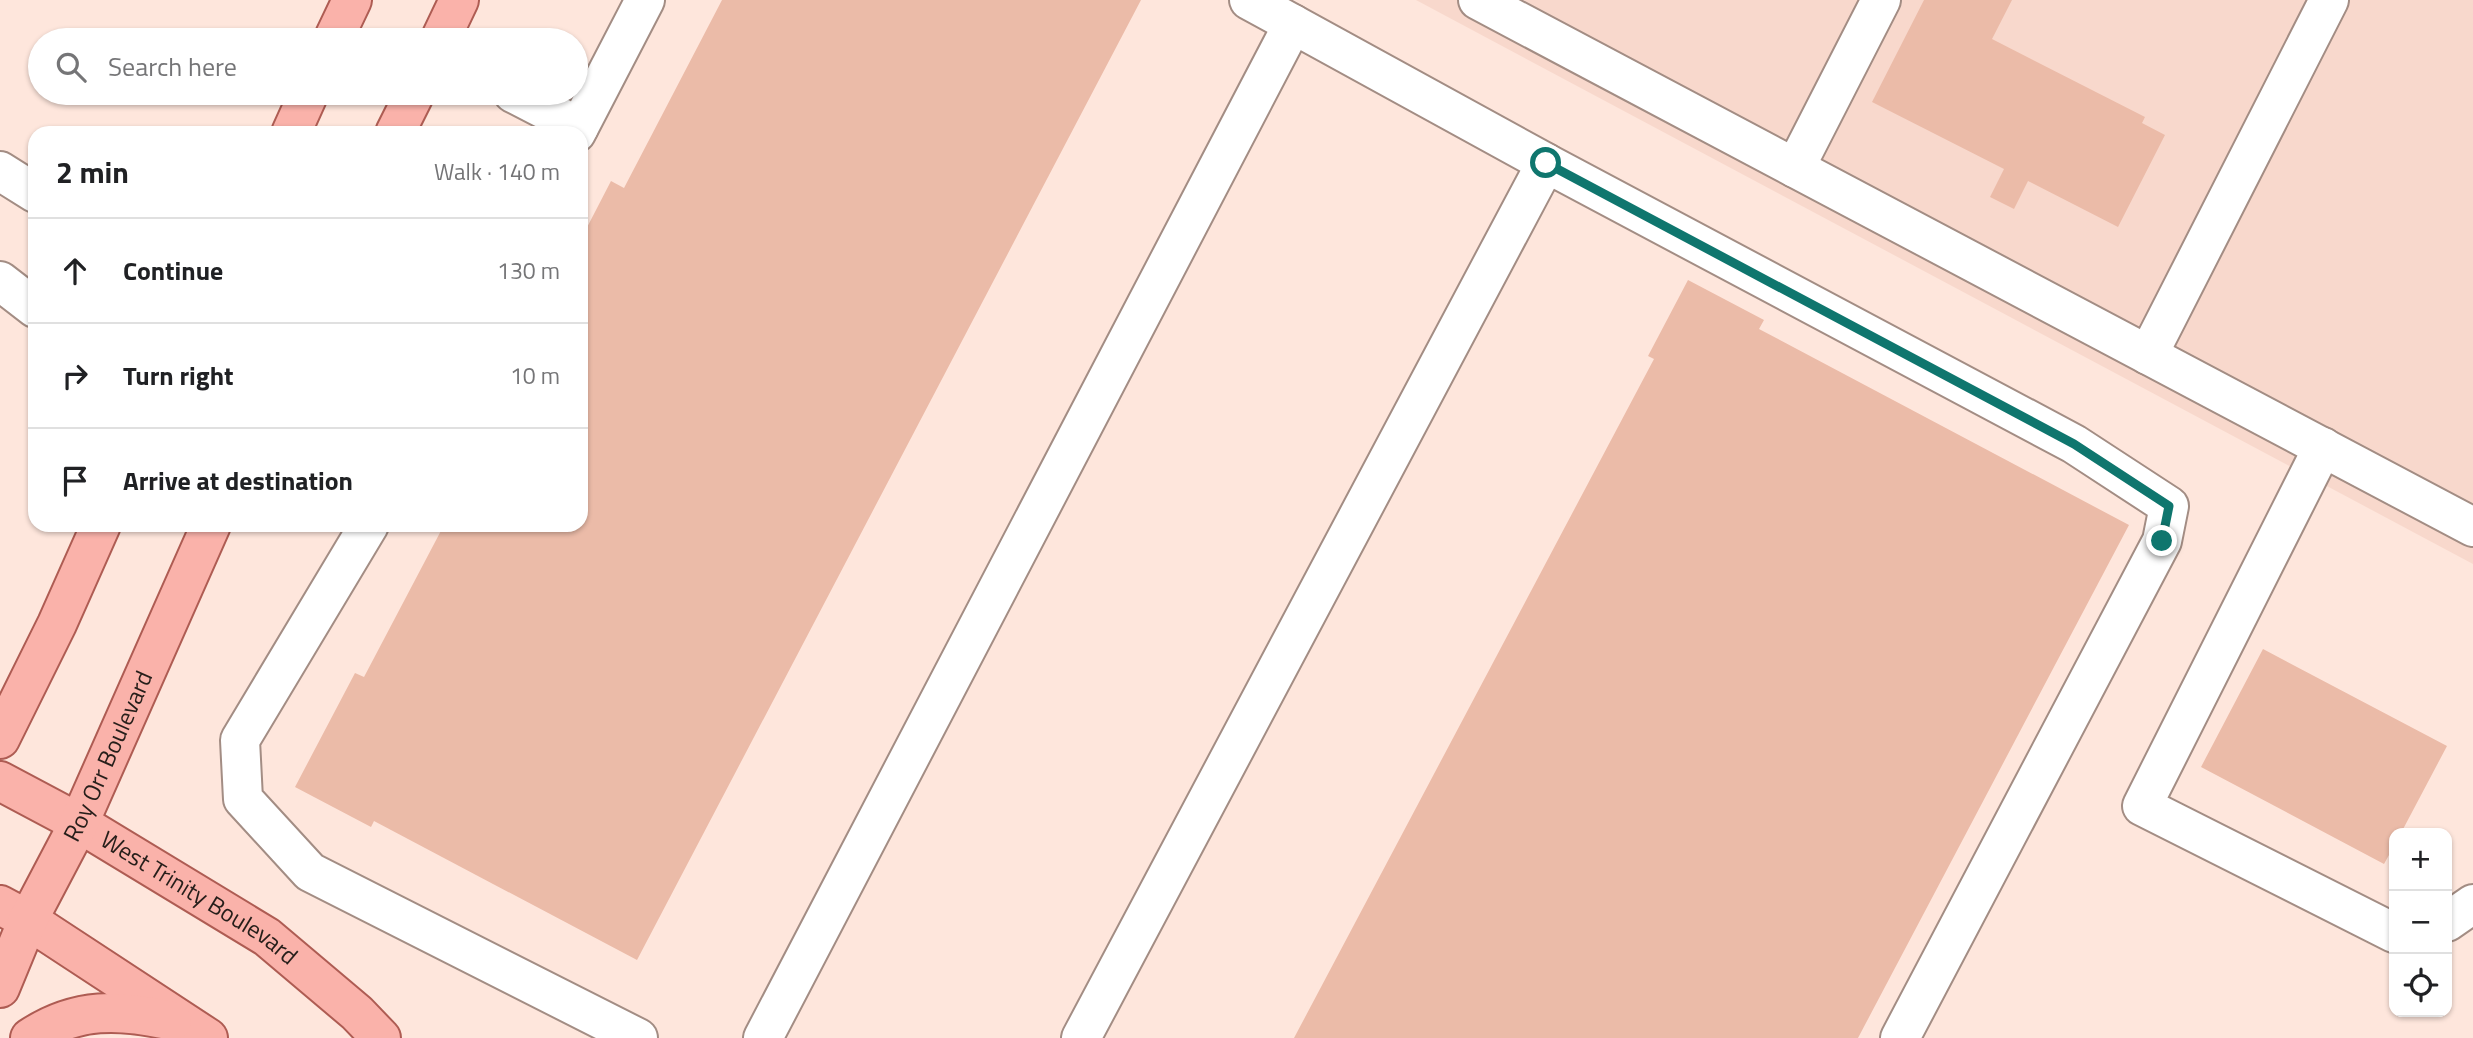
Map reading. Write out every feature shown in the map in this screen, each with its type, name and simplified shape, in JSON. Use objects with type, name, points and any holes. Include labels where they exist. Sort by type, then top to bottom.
[{"type":"main road","points":[[339,28],[352,0]]},
{"type":"main road","points":[[446,28],[459,0]]},
{"type":"main road","points":[[294,126],[304,105]]},
{"type":"main road","points":[[399,126],[409,105]]},
{"type":"main road","points":[[0,739],[99,532]]},
{"type":"main road","name":"Roy Orr Boulevard","points":[[0,988],[14,912],[79,823],[208,532]]},
{"type":"main road","name":"West Trinity Boulevard","points":[[0,781],[79,823],[267,937],[357,1013],[381,1038]]},
{"type":"main road","points":[[14,912],[200,1031]]},
{"type":"main road","points":[[30,1038],[43,1029],[88,1013],[137,1012],[200,1031]]},
{"type":"lane","points":[[580,126],[645,0]]},
{"type":"lane","points":[[1249,0],[1546,163],[2074,444],[2169,506],[2162,541],[1900,1038]]},
{"type":"lane","points":[[1478,0],[2473,527]]},
{"type":"lane","points":[[1795,168],[1881,0]]},
{"type":"lane","points":[[2148,355],[2329,0]]},
{"type":"lane","points":[[763,1038],[1293,24]]},
{"type":"lane","points":[[534,105],[571,126]]},
{"type":"lane","points":[[1081,1038],[1546,163]]},
{"type":"lane","points":[[0,171],[28,189]]},
{"type":"lane","points":[[0,281],[28,303]]},
{"type":"lane","points":[[2323,447],[2142,806],[2389,930]]},
{"type":"lane","points":[[365,532],[240,740],[243,799],[310,872],[638,1038]]},
{"type":"lane","points":[[2452,919],[2473,904]]},
{"type":"shaded area","points":[[1416,0],[2473,0],[2473,564]]},
{"type":"building","points":[[722,0],[1141,0],[637,960],[374,821],[371,827],[295,787],[355,673],[364,677],[440,532],[588,532],[588,225],[611,181],[624,188]]},
{"type":"building","points":[[1924,0],[2012,0],[1992,39],[2145,117],[2142,123],[2165,135],[2118,227],[2028,181],[2014,209],[1990,197],[2004,169],[1872,102]]},
{"type":"building","points":[[1688,280],[1764,320],[1759,329],[2129,525],[1858,1038],[1294,1038],[1654,359],[1648,356]]},
{"type":"building","points":[[2263,649],[2447,746],[2404,828],[2389,828],[2389,855],[2384,864],[2201,767]]},
{"type":"route","points":[[1546,163],[2074,444],[2169,506],[2162,541]]}]
